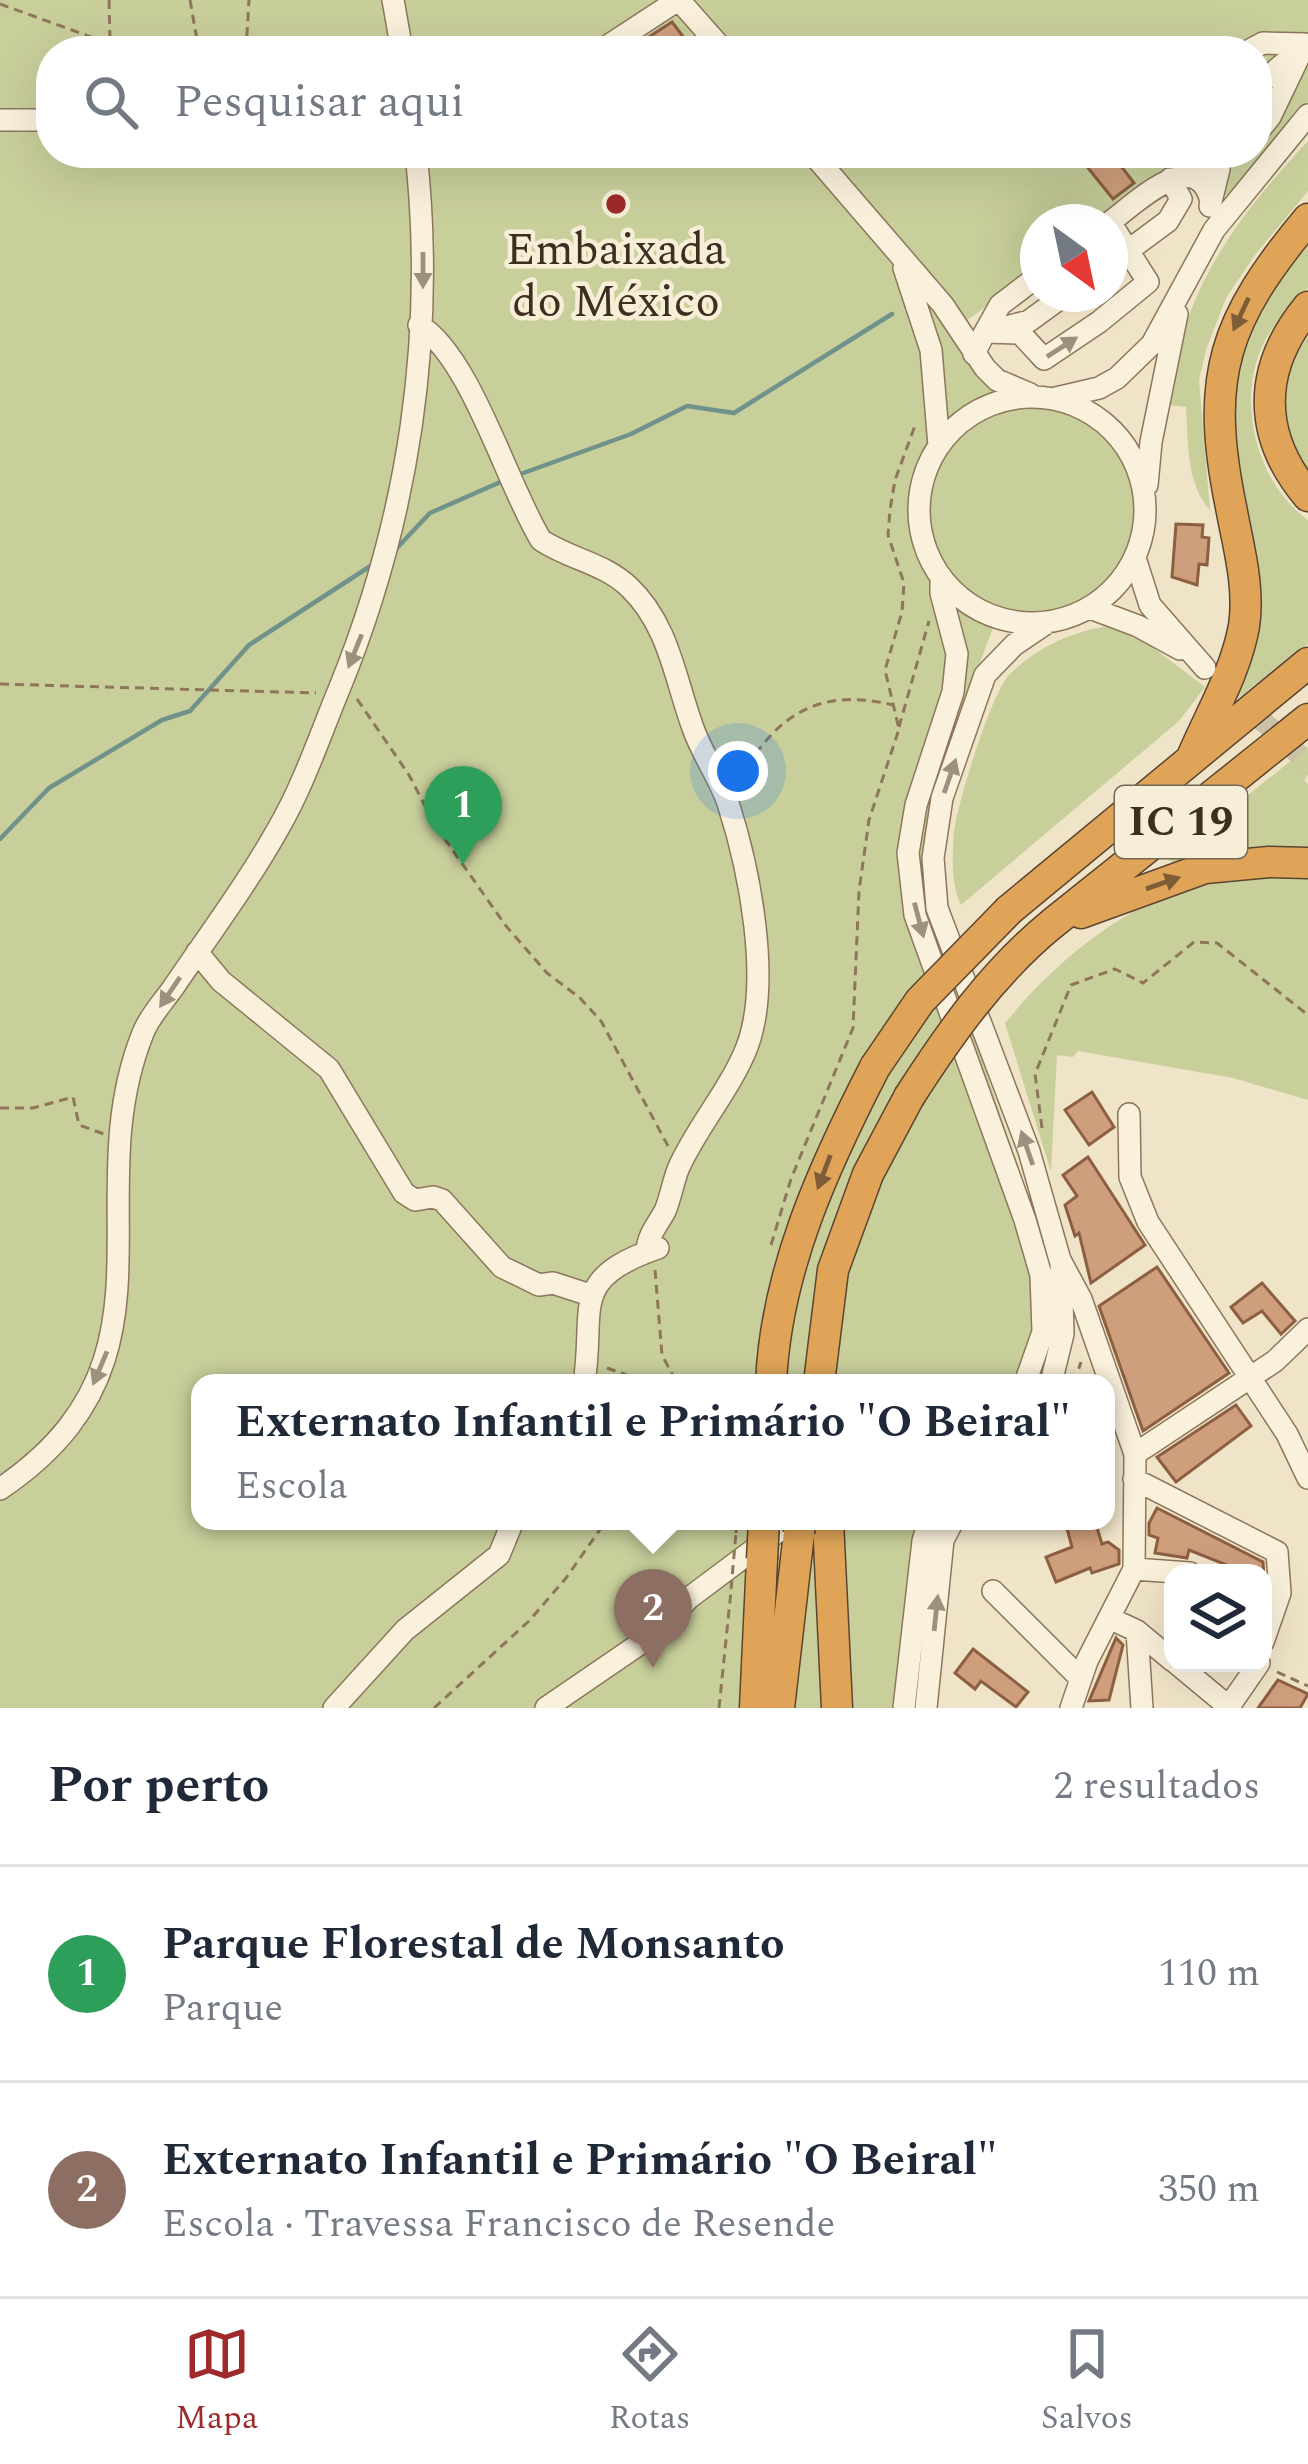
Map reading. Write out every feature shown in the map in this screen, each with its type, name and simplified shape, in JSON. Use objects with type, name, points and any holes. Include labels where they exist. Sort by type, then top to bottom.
[{"type":"highway","points":[[1193,755],[1229,675],[1244,626],[1243,567],[1220,448],[1219,385],[1247,300],[1308,219]]},
{"type":"highway","points":[[1308,307],[1286,339],[1269,403],[1270,424],[1282,460],[1308,496]]},
{"type":"highway","name":"IC 19","points":[[771,1374],[773,1346],[797,1245],[828,1159],[875,1067],[920,1001],[1009,910],[1308,663]]},
{"type":"highway","name":"IC 19","points":[[820,1374],[833,1270],[868,1174],[950,1034],[994,980],[1053,923],[1308,719]]},
{"type":"highway","points":[[1053,923],[1205,868],[1308,863]]},
{"type":"highway","points":[[738,1708],[757,1666],[762,1559],[751,1530]]},
{"type":"highway","points":[[771,1706],[796,1530]]},
{"type":"highway","points":[[828,1530],[837,1708]]},
{"type":"highway","points":[[757,1666],[771,1706]]},
{"type":"street","points":[[393,0],[399,36]]},
{"type":"street","points":[[623,36],[679,0],[711,36]]},
{"type":"street","points":[[1272,43],[1306,42]]},
{"type":"street","points":[[1272,73],[1306,42]]},
{"type":"street","points":[[1272,113],[1306,42]]},
{"type":"street","points":[[1272,159],[1308,115]]},
{"type":"street","points":[[0,120],[36,120]]},
{"type":"street","points":[[0,1489],[52,1447],[94,1385],[108,1349],[119,1288],[118,1143],[143,1030],[279,828],[310,766],[377,593],[402,495],[423,249],[417,168]]},
{"type":"street","points":[[825,168],[943,305],[997,380],[1097,415],[1114,430],[1138,466],[1146,497]]},
{"type":"street","points":[[1211,201],[1223,168]]},
{"type":"street","points":[[1028,1374],[1042,1332],[1041,1275],[915,916],[908,853],[916,806],[953,692],[957,654],[941,586],[923,542],[922,482],[939,446],[970,415],[1012,398],[1099,388],[1131,368],[1152,344],[1214,230],[1265,168]]},
{"type":"street","points":[[985,332],[1020,333],[1044,359],[1148,282],[1110,222],[1170,179],[1196,178],[1208,191],[1214,230]]},
{"type":"street","points":[[1129,250],[1168,221],[1181,199],[1170,179]]},
{"type":"street","points":[[898,251],[931,350],[939,446]]},
{"type":"street","points":[[974,354],[1000,305],[1020,290]]},
{"type":"street","points":[[941,586],[989,615],[1028,623],[1048,622],[1090,608],[1124,578],[1136,558],[1151,442],[1180,296]]},
{"type":"street","points":[[985,332],[1029,321],[1041,312]]},
{"type":"street","points":[[417,326],[462,378],[541,540],[588,560],[632,589],[658,628],[674,661],[694,731],[727,801],[751,898],[756,945],[754,1025],[739,1065],[679,1168],[667,1207],[646,1243],[654,1249],[608,1273],[590,1295],[585,1374]]},
{"type":"street","points":[[1090,608],[1138,626],[1198,662],[1150,605],[1136,558]]},
{"type":"street","points":[[1048,622],[1014,645],[985,675],[942,798],[933,858],[937,908],[1029,1151],[1060,1260],[1081,1299],[1108,1374]]},
{"type":"street","points":[[197,952],[221,981],[329,1069],[404,1193],[415,1200],[442,1200],[490,1257],[515,1276],[590,1295]]},
{"type":"street","points":[[1129,1114],[1130,1177],[1148,1222],[1297,1450],[1308,1478]]},
{"type":"street","points":[[1053,1374],[1063,1334],[1060,1260]]},
{"type":"street","points":[[1136,1454],[1275,1361],[1308,1329]]},
{"type":"street","points":[[1071,1708],[1079,1678],[1134,1569],[1136,1454],[1115,1395]]},
{"type":"street","points":[[1134,1479],[1277,1552],[1280,1594],[1272,1605]]},
{"type":"street","points":[[334,1708],[405,1630],[499,1555],[509,1530]]},
{"type":"street","points":[[546,1708],[660,1630],[689,1598],[790,1530]]},
{"type":"street","points":[[904,1708],[924,1530]]},
{"type":"street","points":[[926,1708],[948,1530]]},
{"type":"street","points":[[1134,1569],[1164,1571]]},
{"type":"street","points":[[994,1591],[1079,1678]]},
{"type":"street","points":[[1109,1618],[1137,1631],[1164,1654]]},
{"type":"street","points":[[1137,1631],[1142,1708]]},
{"type":"street","points":[[1186,1672],[1228,1707],[1253,1672]]},
{"type":"path","points":[[109,0],[110,36]]},
{"type":"path","points":[[190,0],[196,36]]},
{"type":"path","points":[[247,36],[249,0]]},
{"type":"path","points":[[0,4],[93,36]]},
{"type":"path","points":[[898,729],[886,670],[902,612],[904,583],[888,535],[895,481],[916,422]]},
{"type":"path","points":[[769,1252],[791,1179],[854,1028],[868,820],[941,586]]},
{"type":"path","points":[[0,684],[327,693],[339,689],[353,693],[409,775],[435,825],[506,926],[547,973],[601,1021],[679,1168]]},
{"type":"path","points":[[727,801],[762,742],[807,707],[848,698],[894,706]]},
{"type":"path","points":[[1029,1151],[1042,1147],[1042,1109],[1035,1075],[1071,985],[1115,969],[1143,983],[1194,942],[1217,943],[1308,1015]]},
{"type":"path","points":[[0,1108],[33,1108],[73,1097],[79,1125],[104,1134]]},
{"type":"path","points":[[654,1249],[662,1355],[672,1374]]},
{"type":"path","points":[[589,1374],[610,1368],[626,1374]]},
{"type":"path","points":[[434,1708],[529,1621],[599,1530]]},
{"type":"path","points":[[719,1708],[731,1589],[749,1530]]},
{"type":"path","points":[[1272,1670],[1308,1686]]},
{"type":"green space","points":[[0,0],[1308,0],[1308,102],[1272,144],[1272,36],[36,36],[36,168],[1170,168],[1122,204],[1020,204],[1020,281],[957,328],[1018,390],[1091,409],[1120,427],[1136,455],[1140,475],[1135,550],[1109,590],[1065,615],[996,620],[961,713],[934,920],[1050,1259],[1053,1322],[1042,1374],[191,1374],[191,1530],[940,1530],[918,1708],[0,1708]]},
{"type":"green space","points":[[1308,141],[1308,191],[1226,298],[1207,347],[1199,380],[1210,510],[1192,475],[1186,407],[1168,405],[1181,342],[1197,295],[1223,247]]},
{"type":"green space","points":[[1196,168],[1251,168],[1227,196],[1199,169]]},
{"type":"green space","points":[[1308,241],[1308,288],[1262,347],[1251,401],[1266,468],[1277,488],[1308,520],[1308,644],[1230,704],[1245,667],[1231,435],[1235,373],[1255,313]]},
{"type":"green space","points":[[1308,336],[1308,472],[1291,439],[1285,404],[1291,369]]},
{"type":"green space","points":[[1107,626],[1147,643],[1205,687],[1179,721],[961,905],[953,870],[956,818],[1002,686],[1042,650]]},
{"type":"green space","points":[[1308,747],[1304,780],[1308,784],[1308,851],[1180,864],[1167,860]]},
{"type":"green space","points":[[1308,874],[1308,1100],[1233,1078],[1078,1051],[1073,1057],[1057,1055],[1051,1172],[1005,1023],[1026,998],[1103,931],[1162,898],[1225,879]]},
{"type":"building","points":[[672,22],[683,36],[650,36]]},
{"type":"building","points":[[1088,168],[1122,168],[1134,183],[1113,199]]},
{"type":"building","points":[[1176,524],[1203,525],[1202,537],[1209,538],[1207,565],[1199,564],[1197,585],[1172,577]]},
{"type":"building","points":[[1092,1092],[1114,1127],[1089,1145],[1065,1110]]},
{"type":"building","points":[[1088,1157],[1145,1245],[1091,1283],[1079,1233],[1075,1236],[1065,1205],[1077,1196],[1063,1175]]},
{"type":"building","points":[[1157,1267],[1229,1373],[1143,1431],[1099,1306]]},
{"type":"building","points":[[1262,1283],[1295,1321],[1281,1334],[1262,1311],[1243,1323],[1231,1307]]},
{"type":"building","points":[[1236,1405],[1251,1426],[1176,1482],[1157,1457]]},
{"type":"building","points":[[1157,1508],[1263,1564],[1224,1564],[1189,1550],[1187,1558],[1155,1553],[1158,1538],[1149,1535]]},
{"type":"building","points":[[1067,1530],[1098,1530],[1102,1544],[1108,1542],[1119,1550],[1119,1564],[1092,1573],[1090,1568],[1056,1582],[1046,1557],[1072,1547]]},
{"type":"building","points":[[1116,1638],[1123,1645],[1109,1700],[1089,1701]]},
{"type":"building","points":[[973,1649],[1028,1692],[1016,1707],[981,1681],[975,1689],[955,1673]]},
{"type":"building","points":[[1278,1680],[1308,1694],[1300,1708],[1258,1708]]},
{"type":"waterway","points":[[518,475],[631,434],[687,406],[734,413],[892,314]]},
{"type":"waterway","points":[[395,550],[430,513],[505,480]]},
{"type":"waterway","points":[[0,839],[49,788],[162,720],[190,711],[249,645],[372,565]]},
{"type":"tunnel","points":[[1216,678],[1308,763]]},
{"type":"place","name":"Embaixada do México","points":[[616,204]]},
{"type":"place","name":"Parque Florestal de Monsanto","points":[[463,865]]},
{"type":"place","name":"Externato Infantil e Primário \"O Beiral\"","points":[[653,1668]]}]
